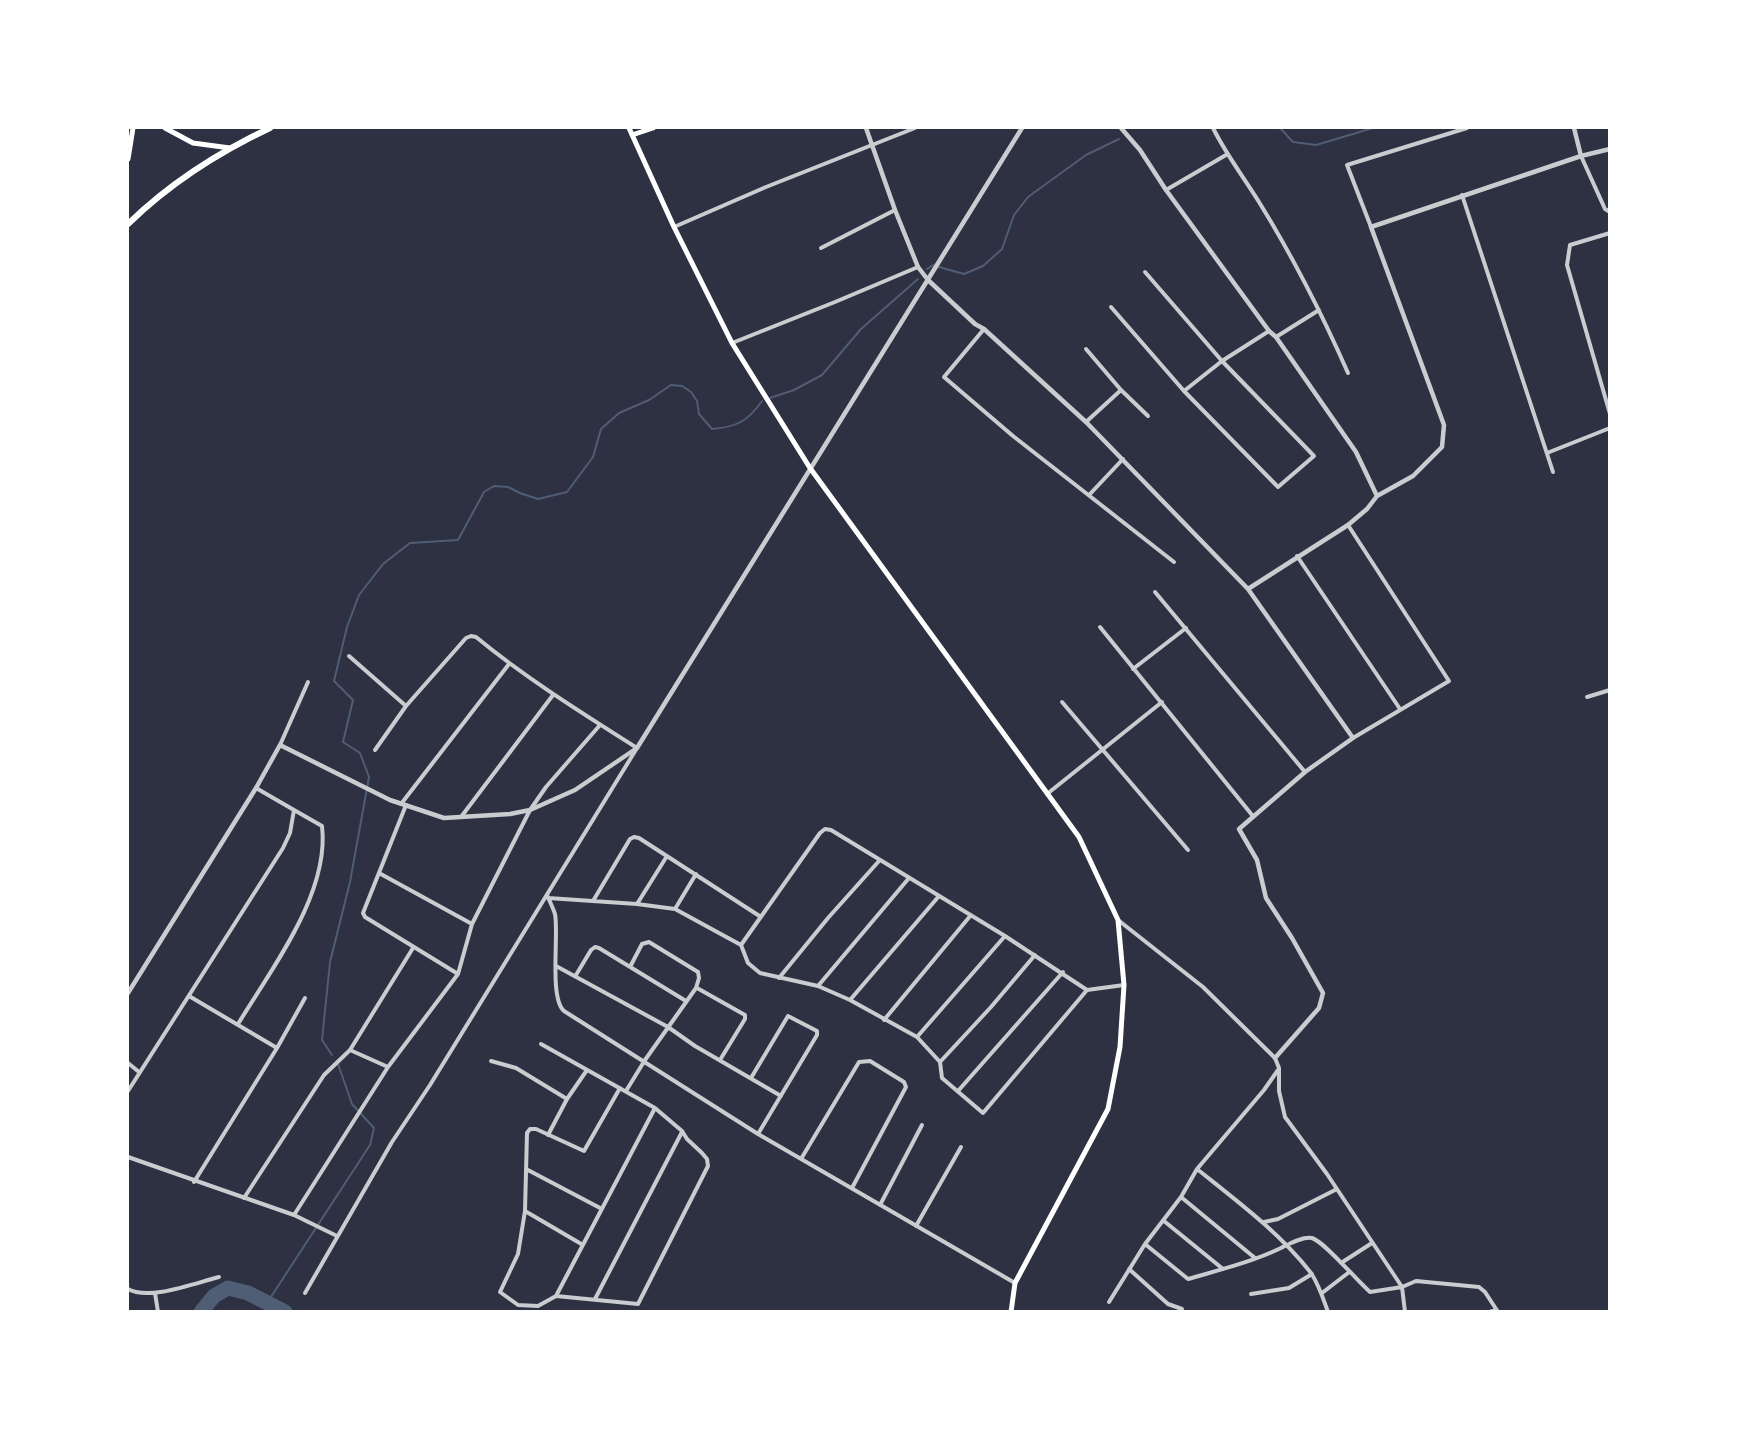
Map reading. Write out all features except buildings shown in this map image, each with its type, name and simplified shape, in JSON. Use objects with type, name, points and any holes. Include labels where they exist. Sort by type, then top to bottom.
[{"type":"main road","points":[[128,159],[133,128]]},
{"type":"main road","points":[[165,128],[193,143],[230,148]]},
{"type":"main road","points":[[128,224],[171,188],[230,148],[270,128]]},
{"type":"main road","points":[[629,128],[674,227],[732,343],[810,468],[1079,837],[1118,920],[1124,985],[1120,1047],[1108,1109],[1015,1283],[1011,1311]]},
{"type":"main road","points":[[632,135],[653,128]]},
{"type":"street","points":[[866,128],[918,267],[928,280],[1086,422],[1248,589],[1353,738]]},
{"type":"street","points":[[674,227],[766,187],[915,128]]},
{"type":"street","points":[[305,1293],[392,1142],[430,1086],[511,951],[548,897],[637,748],[1023,128]]},
{"type":"street","points":[[1121,128],[1140,150],[1166,190],[1269,331],[1276,337],[1356,452],[1377,496]]},
{"type":"street","points":[[1213,128],[1226,155],[1258,200],[1296,264],[1347,373]]},
{"type":"street","points":[[1248,589],[1347,525],[1367,509],[1377,496],[1413,476],[1442,447],[1444,425],[1347,165],[1467,128]]},
{"type":"street","points":[[1574,128],[1581,156],[1605,209],[1610,212]]},
{"type":"street","points":[[1371,227],[1581,156],[1610,149]]},
{"type":"street","points":[[1166,190],[1226,155]]},
{"type":"street","points":[[1462,195],[1553,472]]},
{"type":"street","points":[[821,248],[895,210]]},
{"type":"street","points":[[1610,233],[1570,245],[1567,265],[1610,414]]},
{"type":"street","points":[[732,343],[835,303],[918,267]]},
{"type":"street","points":[[1111,307],[1184,391],[1278,487],[1314,456],[1222,361],[1145,272]]},
{"type":"street","points":[[1276,337],[1319,310]]},
{"type":"street","points":[[984,329],[944,377],[1013,436],[1090,494],[1130,530],[1174,562]]},
{"type":"street","points":[[1184,391],[1222,361],[1269,331]]},
{"type":"street","points":[[1086,348],[1121,390],[1148,416]]},
{"type":"street","points":[[1086,422],[1121,390]]},
{"type":"street","points":[[1547,453],[1610,428]]},
{"type":"street","points":[[1090,494],[1123,459]]},
{"type":"street","points":[[1275,1058],[1319,1008],[1323,993],[1266,898],[1257,861],[1239,829],[1252,815],[1305,772],[1353,738],[1449,681],[1347,525]]},
{"type":"street","points":[[1297,556],[1400,710]]},
{"type":"street","points":[[1155,592],[1305,772]]},
{"type":"street","points":[[1100,627],[1252,815]]},
{"type":"street","points":[[1133,669],[1186,628]]},
{"type":"street","points":[[375,750],[406,706],[466,638],[471,636],[476,637],[553,695],[637,748]]},
{"type":"street","points":[[349,656],[406,706]]},
{"type":"street","points":[[458,974],[365,918],[364,909],[404,805],[509,664]]},
{"type":"street","points":[[128,993],[256,788],[308,682]]},
{"type":"street","points":[[1587,698],[1610,690]]},
{"type":"street","points":[[462,817],[553,695]]},
{"type":"street","points":[[1062,702],[1188,849]]},
{"type":"street","points":[[1047,794],[1162,702]]},
{"type":"street","points":[[294,1215],[388,1067],[458,974],[472,924],[530,810],[546,787],[600,725]]},
{"type":"street","points":[[279,745],[404,805],[444,818],[510,814],[530,810],[575,790],[637,748]]},
{"type":"street","points":[[238,1024],[302,918],[318,878],[324,839],[322,826],[256,788]]},
{"type":"street","points":[[128,1091],[283,848],[290,833],[294,810]]},
{"type":"street","points":[[741,945],[825,829],[831,830],[971,915],[1063,972],[1087,990]]},
{"type":"street","points":[[593,901],[630,839],[634,837],[761,917]]},
{"type":"street","points":[[637,904],[667,856]]},
{"type":"street","points":[[779,978],[879,861]]},
{"type":"street","points":[[379,873],[472,924]]},
{"type":"street","points":[[675,909],[696,874]]},
{"type":"street","points":[[818,986],[909,878]]},
{"type":"street","points":[[850,1000],[939,896]]},
{"type":"street","points":[[548,897],[675,909],[741,945],[748,963],[760,973],[818,986],[850,1000],[917,1037],[940,1062],[942,1077],[983,1113],[1087,990],[1124,985]]},
{"type":"street","points":[[548,897],[555,914],[555,966],[560,1008],[758,1134],[1015,1283]]},
{"type":"street","points":[[884,1020],[971,915]]},
{"type":"street","points":[[1118,920],[1203,987],[1275,1058],[1279,1068],[1279,1091],[1286,1117],[1402,1287],[1405,1311]]},
{"type":"street","points":[[917,1037],[1005,936]]},
{"type":"street","points":[[626,1091],[696,988],[699,978],[698,972],[649,942],[642,944],[630,967]]},
{"type":"street","points":[[576,975],[595,947],[686,1001]]},
{"type":"street","points":[[244,1198],[324,1075],[350,1050],[413,948]]},
{"type":"street","points":[[940,1062],[1035,955]]},
{"type":"street","points":[[555,966],[576,975],[668,1027],[695,1046],[781,1096]]},
{"type":"street","points":[[958,1091],[1063,972]]},
{"type":"street","points":[[696,988],[745,1014],[745,1019],[720,1060]]},
{"type":"street","points":[[189,996],[277,1048]]},
{"type":"street","points":[[194,1182],[277,1048],[305,998]]},
{"type":"street","points":[[751,1077],[788,1016],[814,1029],[817,1035],[758,1134]]},
{"type":"street","points":[[542,1044],[655,1108],[682,1131],[707,1159],[708,1166],[638,1304],[556,1296]]},
{"type":"street","points":[[350,1050],[388,1067]]},
{"type":"street","points":[[491,1061],[516,1068],[567,1100]]},
{"type":"street","points":[[801,1159],[860,1062],[870,1061],[904,1082],[906,1087],[852,1188]]},
{"type":"street","points":[[128,1063],[139,1072]]},
{"type":"street","points":[[1109,1302],[1145,1244],[1181,1197],[1197,1169],[1264,1090],[1279,1068]]},
{"type":"street","points":[[548,1135],[587,1070]]},
{"type":"street","points":[[620,1088],[584,1151],[536,1128],[530,1129],[527,1133],[525,1211],[518,1254],[500,1292],[518,1305],[538,1306],[556,1296],[655,1108]]},
{"type":"street","points":[[880,1205],[922,1125]]},
{"type":"street","points":[[595,1299],[682,1131]]},
{"type":"street","points":[[916,1226],[961,1147]]},
{"type":"street","points":[[128,1157],[194,1182],[294,1215],[337,1236]]},
{"type":"street","points":[[526,1169],[602,1209]]},
{"type":"street","points":[[1197,1169],[1263,1222],[1286,1245],[1312,1274],[1328,1311]]},
{"type":"street","points":[[1263,1222],[1278,1219],[1337,1189]]},
{"type":"street","points":[[1181,1197],[1255,1258]]},
{"type":"street","points":[[525,1211],[583,1245]]},
{"type":"street","points":[[1164,1221],[1223,1269]]},
{"type":"street","points":[[1145,1244],[1188,1279],[1255,1258],[1305,1238],[1313,1239],[1370,1292],[1402,1287],[1416,1281],[1479,1287],[1497,1311]]},
{"type":"street","points":[[1341,1263],[1372,1243]]},
{"type":"street","points":[[1129,1269],[1168,1304],[1182,1309],[1181,1311]]},
{"type":"street","points":[[1322,1293],[1348,1273]]},
{"type":"street","points":[[1251,1294],[1289,1288],[1312,1274]]},
{"type":"street","points":[[128,1296],[135,1293],[155,1293],[219,1277]]},
{"type":"street","points":[[128,1289],[135,1293]]},
{"type":"street","points":[[155,1293],[158,1311]]},
{"type":"street","points":[[1489,1311],[1497,1311]]},
{"type":"waterway","points":[[1280,128],[1293,142],[1316,145],[1373,128]]},
{"type":"waterway","points":[[939,267],[964,274],[983,266],[1002,249],[1014,215],[1028,197],[1086,155],[1119,139]]},
{"type":"waterway","points":[[927,269],[933,265]]},
{"type":"waterway","points":[[770,398],[794,390],[822,375],[861,329],[918,279]]},
{"type":"waterway","points":[[332,1055],[322,1040],[330,962],[350,882],[369,777],[360,753],[343,742],[353,700],[334,681],[347,627],[359,595],[383,564],[410,543],[458,540],[484,492],[494,486],[508,487],[538,499],[567,492],[593,457],[601,429],[619,413],[649,400],[671,385],[682,386],[691,392],[697,401],[699,414],[712,429],[728,427],[741,422],[752,414],[762,401]]},
{"type":"waterway","points":[[267,1303],[370,1145],[374,1128],[352,1104],[338,1064]]},
{"type":"waterway","points":[[201,1312],[214,1296],[228,1288],[248,1293],[285,1312]]}]
